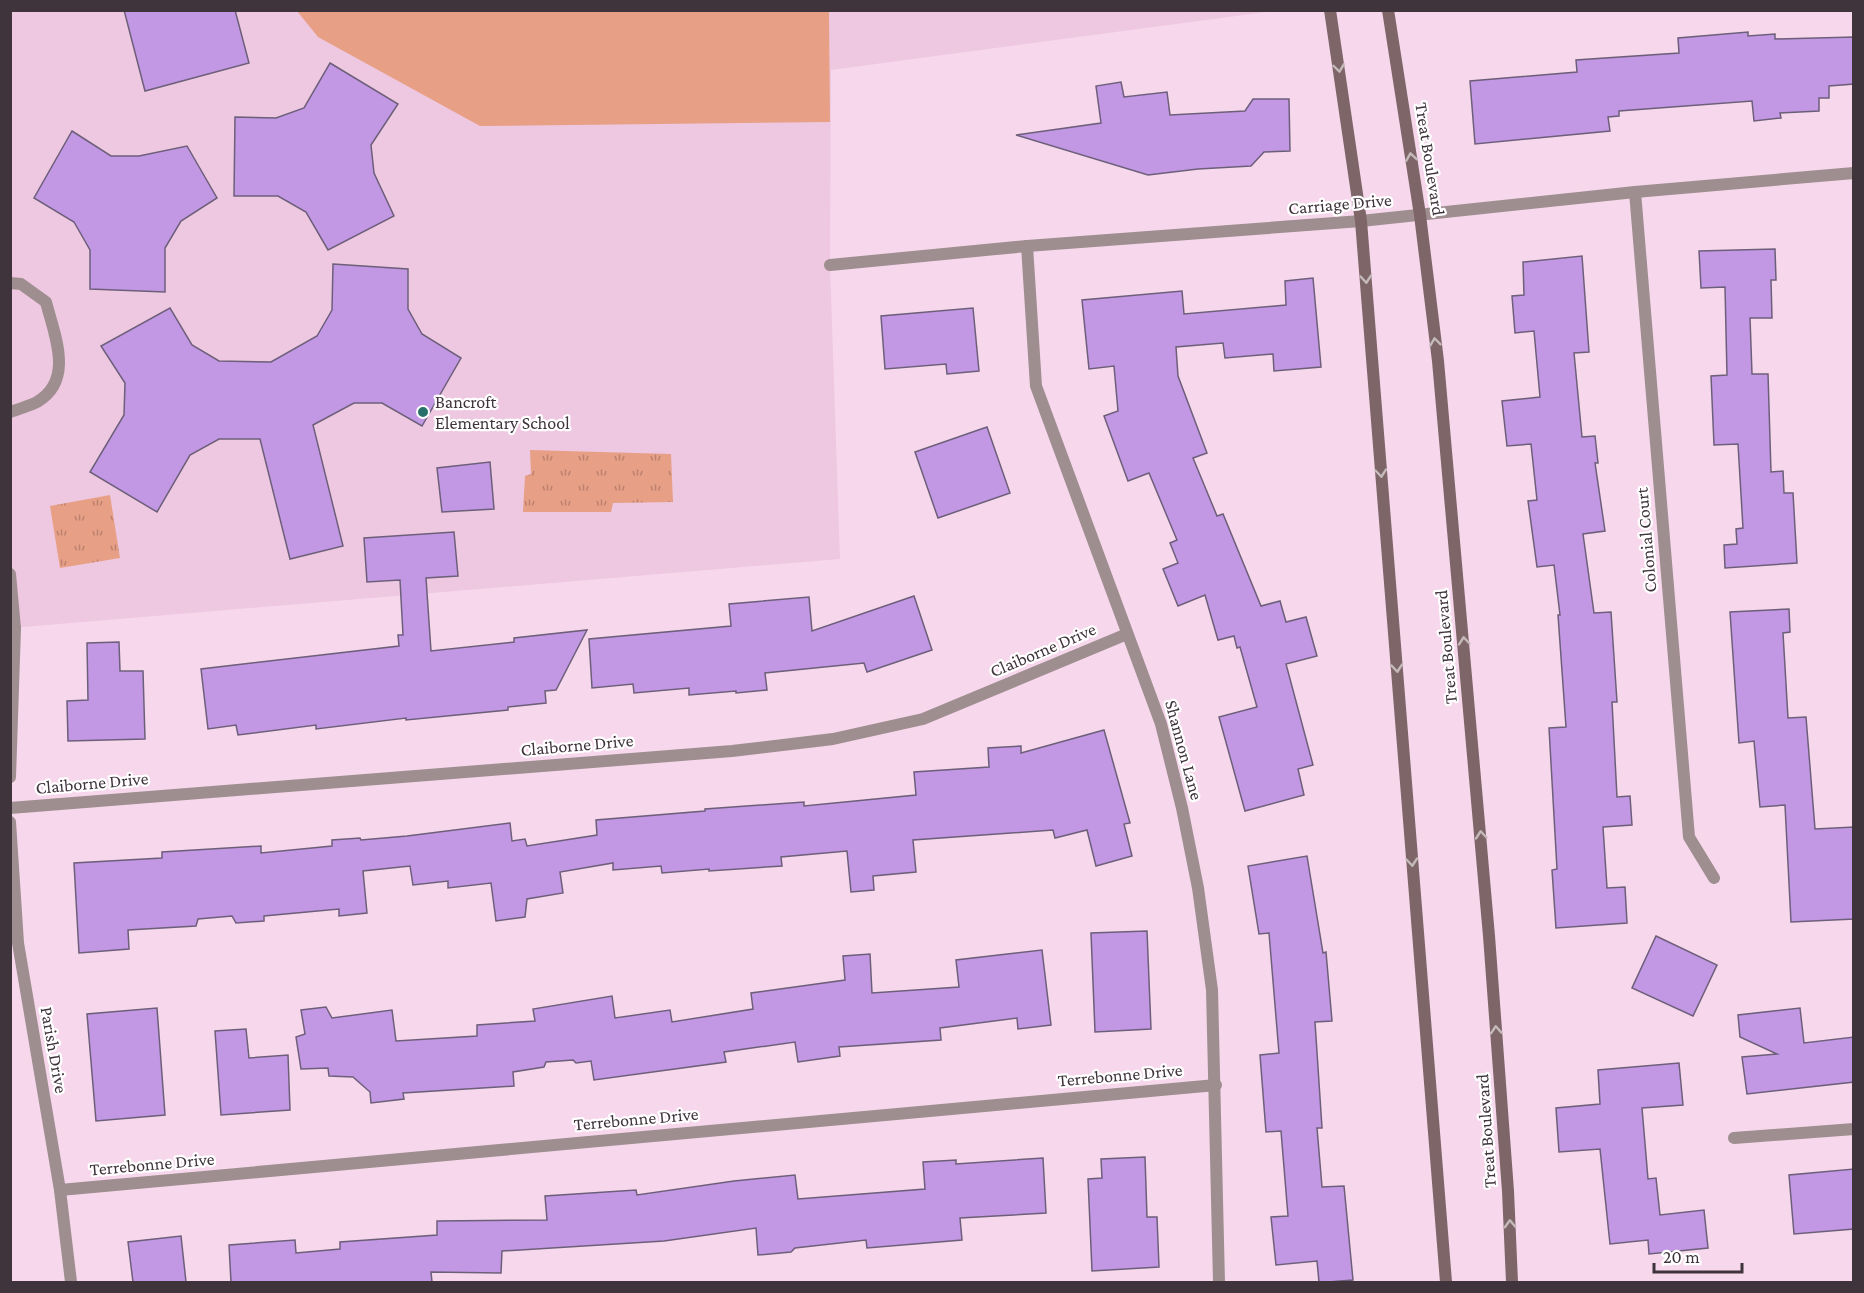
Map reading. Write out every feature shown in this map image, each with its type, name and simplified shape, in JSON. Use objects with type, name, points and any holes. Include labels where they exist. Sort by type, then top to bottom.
[{"type":"main road","points":[[1330,10],[1361,221],[1446,1282]]},
{"type":"main road","name":"Treat Boulevard","points":[[1388,10],[1420,215],[1438,361],[1468,686],[1505,1145],[1512,1282]]},
{"type":"street","name":"Carriage Drive","points":[[830,265],[1028,246],[1361,221],[1635,192],[1854,173]]},
{"type":"street","name":"Colonial Court","points":[[1635,192],[1689,837],[1714,878]]},
{"type":"street","name":"Shannon Lane","points":[[1028,246],[1035,386],[1161,724],[1191,854],[1212,990],[1219,1282]]},
{"type":"street","points":[[10,283],[21,284],[46,302],[60,356],[59,375],[51,389],[38,401],[10,412]]},
{"type":"street","points":[[10,574],[15,628],[10,777]]},
{"type":"street","name":"Claiborne Drive","points":[[10,808],[720,752],[833,739],[923,719],[1127,634]]},
{"type":"street","name":"Parish Drive","points":[[10,822],[18,944],[60,1190],[71,1282]]},
{"type":"street","name":"Terrebonne Drive","points":[[60,1190],[1216,1085]]},
{"type":"street","points":[[1734,1138],[1854,1129]]},
{"type":"shaded area","name":"Bancroft Elementary School","points":[[11,11],[1274,11],[831,70],[830,265],[840,559],[11,628]]},
{"type":"green space","points":[[297,11],[829,11],[830,122],[480,126],[318,37]]},
{"type":"green space","points":[[530,450],[671,454],[673,502],[613,503],[611,512],[523,512],[525,476],[531,474]]},
{"type":"green space","points":[[110,495],[120,558],[60,568],[50,506]]},
{"type":"building","points":[[124,10],[235,10],[249,63],[145,91]]},
{"type":"building","points":[[1748,32],[1748,36],[1775,34],[1775,39],[1854,37],[1854,84],[1829,86],[1829,98],[1819,98],[1819,111],[1780,113],[1781,118],[1754,121],[1752,101],[1619,111],[1619,116],[1608,117],[1610,131],[1475,144],[1470,81],[1577,72],[1576,60],[1679,53],[1678,38]]},
{"type":"building","points":[[330,63],[398,104],[371,145],[374,173],[394,216],[328,250],[306,212],[278,196],[234,196],[235,117],[276,118],[304,108]]},
{"type":"building","points":[[1121,82],[1124,97],[1167,92],[1170,115],[1245,111],[1253,99],[1289,99],[1290,151],[1264,152],[1251,166],[1148,175],[1016,135],[1101,123],[1096,86]]},
{"type":"building","points":[[72,131],[111,156],[139,156],[187,146],[217,198],[181,221],[165,248],[165,292],[90,289],[90,250],[74,222],[34,198]]},
{"type":"building","points":[[1775,249],[1776,280],[1771,280],[1772,318],[1750,318],[1752,374],[1768,374],[1771,472],[1783,471],[1784,493],[1793,493],[1797,563],[1725,568],[1724,545],[1737,544],[1736,529],[1743,528],[1738,444],[1714,445],[1711,376],[1727,375],[1725,287],[1701,288],[1699,251]]},
{"type":"building","points":[[1582,256],[1589,352],[1574,353],[1582,437],[1595,436],[1598,463],[1595,463],[1605,531],[1583,534],[1594,613],[1611,612],[1617,702],[1612,702],[1617,797],[1630,796],[1632,825],[1603,827],[1607,888],[1625,887],[1627,923],[1556,928],[1552,870],[1557,869],[1549,728],[1566,727],[1558,615],[1560,615],[1554,565],[1537,567],[1528,501],[1537,500],[1531,444],[1507,446],[1502,401],[1540,397],[1534,331],[1515,333],[1512,296],[1524,295],[1523,262]]},
{"type":"building","points":[[333,264],[408,269],[408,309],[422,334],[461,358],[422,426],[382,403],[354,403],[313,425],[343,546],[290,559],[260,439],[219,439],[190,455],[157,512],[90,472],[124,415],[125,383],[101,346],[170,308],[192,345],[219,361],[271,362],[317,336],[332,310]]},
{"type":"building","points":[[1313,278],[1321,367],[1274,371],[1273,354],[1225,358],[1223,343],[1176,347],[1178,376],[1207,453],[1193,458],[1217,516],[1223,514],[1261,606],[1280,601],[1286,622],[1306,617],[1317,656],[1286,664],[1313,765],[1298,769],[1304,795],[1245,811],[1219,717],[1257,707],[1240,647],[1237,648],[1234,636],[1218,640],[1205,595],[1178,606],[1163,569],[1178,563],[1170,543],[1177,540],[1149,473],[1128,481],[1104,416],[1118,411],[1114,366],[1089,369],[1082,300],[1182,291],[1184,314],[1286,305],[1285,281]]},
{"type":"building","points":[[973,308],[979,371],[947,374],[946,364],[885,369],[881,316]]},
{"type":"building","points":[[987,427],[1010,493],[938,518],[915,452]]},
{"type":"building","points":[[490,462],[494,509],[442,512],[437,468]]},
{"type":"building","points":[[454,532],[458,576],[426,578],[431,651],[514,642],[514,638],[587,630],[556,690],[545,691],[546,703],[508,707],[508,710],[406,720],[406,718],[316,729],[316,725],[238,735],[236,725],[208,729],[201,669],[399,646],[398,635],[403,635],[400,580],[367,582],[364,538]]},
{"type":"building","points":[[914,596],[932,650],[867,672],[864,663],[765,673],[767,690],[736,693],[736,691],[689,695],[689,688],[634,693],[633,684],[592,688],[589,639],[731,626],[729,604],[809,597],[812,631]]},
{"type":"building","points":[[1789,609],[1790,632],[1783,633],[1788,718],[1806,717],[1815,829],[1854,827],[1854,919],[1791,922],[1785,805],[1760,807],[1754,741],[1739,743],[1730,612]]},
{"type":"building","points":[[119,642],[120,671],[143,671],[145,739],[68,741],[67,701],[88,700],[87,643]]},
{"type":"building","points":[[1104,730],[1130,823],[1124,824],[1132,856],[1096,866],[1087,830],[1055,838],[1053,830],[913,840],[916,872],[873,876],[874,890],[851,892],[847,851],[781,857],[782,866],[709,871],[709,869],[662,873],[661,866],[613,870],[613,863],[560,872],[563,893],[527,899],[525,917],[496,921],[491,883],[448,888],[448,881],[413,885],[410,866],[363,871],[367,913],[339,916],[339,909],[264,916],[264,921],[236,923],[232,916],[198,919],[196,926],[128,930],[129,949],[79,953],[74,863],[162,858],[162,852],[261,846],[261,853],[332,846],[332,840],[407,836],[510,823],[512,841],[525,839],[527,846],[597,835],[596,820],[705,811],[705,809],[804,802],[804,806],[916,795],[914,772],[989,767],[988,748],[1021,746],[1021,753]]},
{"type":"building","points":[[1307,856],[1323,953],[1326,952],[1332,1021],[1315,1022],[1322,1128],[1317,1128],[1322,1187],[1344,1186],[1353,1280],[1328,1282],[1319,1282],[1317,1261],[1276,1265],[1271,1217],[1288,1216],[1281,1131],[1266,1132],[1260,1055],[1279,1053],[1269,933],[1259,934],[1248,866]]},
{"type":"building","points":[[1147,931],[1151,1029],[1095,1032],[1091,933]]},
{"type":"building","points":[[1656,936],[1717,965],[1693,1016],[1632,988]]},
{"type":"building","points":[[1042,950],[1051,1025],[1018,1029],[1017,1018],[940,1028],[941,1040],[839,1047],[840,1056],[798,1062],[795,1042],[724,1052],[726,1062],[594,1080],[591,1061],[546,1062],[544,1067],[513,1072],[514,1086],[403,1093],[404,1099],[371,1103],[370,1092],[353,1077],[329,1076],[328,1068],[301,1069],[296,1037],[305,1034],[301,1010],[326,1007],[332,1018],[392,1010],[396,1041],[477,1036],[477,1025],[535,1021],[533,1009],[612,996],[615,1018],[670,1010],[672,1022],[753,1009],[751,993],[845,980],[843,956],[870,954],[872,993],[959,987],[956,960]]},
{"type":"building","points":[[157,1008],[165,1115],[96,1121],[87,1014]]},
{"type":"building","points":[[1800,1008],[1804,1043],[1854,1037],[1854,1082],[1747,1094],[1742,1057],[1777,1054],[1740,1037],[1738,1015]]},
{"type":"building","points":[[246,1029],[249,1058],[288,1055],[290,1110],[221,1115],[215,1031]]},
{"type":"building","points":[[1679,1063],[1683,1105],[1642,1108],[1648,1179],[1656,1178],[1660,1215],[1704,1210],[1708,1248],[1649,1254],[1648,1240],[1610,1244],[1600,1149],[1559,1152],[1556,1108],[1600,1104],[1598,1070]]},
{"type":"building","points":[[1145,1157],[1147,1217],[1157,1217],[1159,1267],[1092,1271],[1088,1179],[1102,1178],[1101,1159]]},
{"type":"building","points":[[1043,1158],[1046,1213],[960,1218],[962,1240],[867,1248],[866,1240],[795,1248],[791,1252],[758,1255],[756,1228],[664,1241],[502,1251],[501,1273],[431,1272],[432,1282],[231,1282],[229,1245],[295,1240],[296,1253],[340,1249],[340,1242],[437,1235],[437,1221],[547,1220],[545,1196],[636,1190],[637,1195],[795,1175],[798,1199],[925,1189],[923,1162],[956,1160],[956,1164]]},
{"type":"building","points":[[1854,1169],[1854,1229],[1794,1234],[1789,1175]]},
{"type":"building","points":[[181,1236],[186,1282],[133,1282],[128,1242]]},
{"type":"place","name":"Bancroft Elementary School","points":[[423,412]]}]
